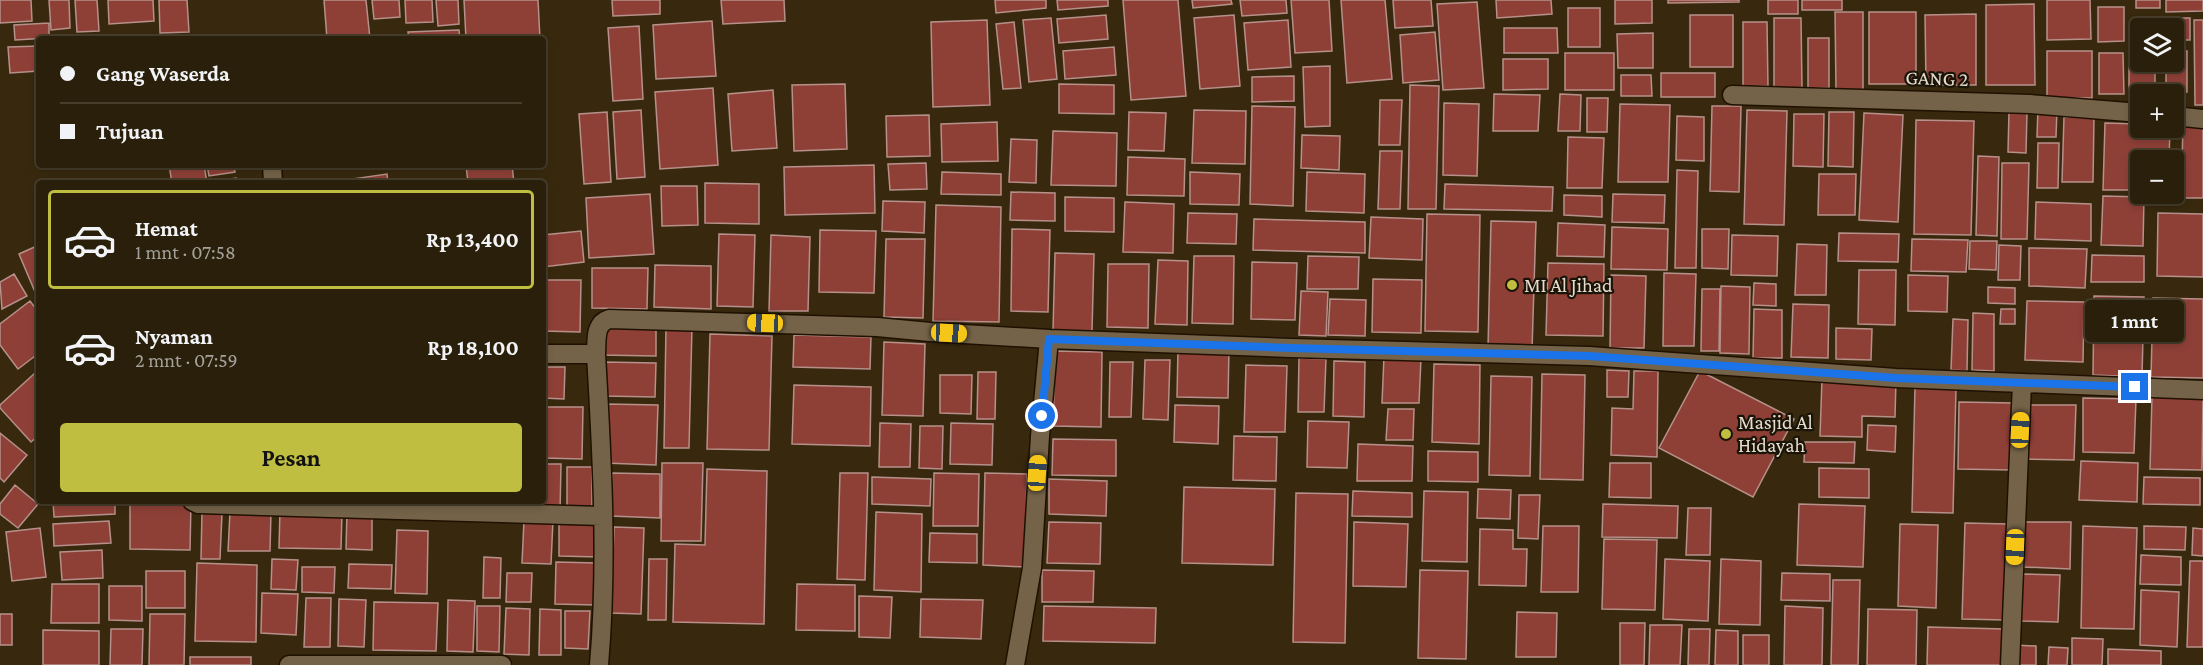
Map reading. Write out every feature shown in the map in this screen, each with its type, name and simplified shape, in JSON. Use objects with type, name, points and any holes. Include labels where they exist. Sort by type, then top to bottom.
[{"type":"street","name":"GANG 2","points":[[1732,95],[2030,104],[2130,112]]},
{"type":"street","points":[[2184,117],[2203,119]]},
{"type":"street","points":[[599,665],[603,616],[596,354],[598,327],[602,321],[609,319],[877,327],[1049,339],[1589,356],[1896,378],[2203,390]]},
{"type":"street","points":[[1015,665],[1032,568],[1049,339]]},
{"type":"street","points":[[546,354],[596,354]]},
{"type":"street","points":[[2010,665],[2022,383]]},
{"type":"street","points":[[198,504],[602,516]]},
{"type":"street","points":[[289,665],[502,665]]},
{"type":"building","points":[[0,0],[31,0],[32,21],[0,23]]},
{"type":"building","points":[[49,0],[69,0],[70,28],[51,30]]},
{"type":"building","points":[[75,0],[97,0],[99,31],[77,32]]},
{"type":"building","points":[[108,0],[153,0],[154,21],[109,24]]},
{"type":"building","points":[[159,0],[187,0],[189,32],[160,33]]},
{"type":"building","points":[[324,0],[366,0],[370,36],[327,36]]},
{"type":"building","points":[[372,0],[399,0],[400,17],[374,19]]},
{"type":"building","points":[[405,0],[432,0],[433,22],[406,23]]},
{"type":"building","points":[[436,0],[458,0],[459,24],[438,26]]},
{"type":"building","points":[[464,0],[538,0],[540,36],[466,36]]},
{"type":"building","points":[[612,0],[660,0],[660,14],[613,16]]},
{"type":"building","points":[[721,0],[784,0],[785,21],[723,24]]},
{"type":"building","points":[[995,0],[1046,0],[1046,8],[996,13]]},
{"type":"building","points":[[1057,0],[1108,0],[1108,6],[1058,10]]},
{"type":"building","points":[[1123,0],[1178,0],[1186,96],[1131,100]]},
{"type":"building","points":[[1192,0],[1231,0],[1232,4],[1193,8]]},
{"type":"building","points":[[1240,0],[1286,0],[1287,13],[1242,16]]},
{"type":"building","points":[[1291,0],[1329,0],[1332,51],[1295,53]]},
{"type":"building","points":[[1341,0],[1385,0],[1392,79],[1347,83]]},
{"type":"building","points":[[1393,0],[1431,0],[1433,26],[1395,28]]},
{"type":"building","points":[[1496,0],[1551,0],[1552,14],[1497,18]]},
{"type":"building","points":[[1615,0],[1652,0],[1652,23],[1615,24]]},
{"type":"building","points":[[1668,0],[1739,0],[1739,2],[1668,3]]},
{"type":"building","points":[[1768,0],[1798,0],[1798,14],[1768,14]]},
{"type":"building","points":[[1802,0],[1842,0],[1842,10],[1802,10]]},
{"type":"building","points":[[2047,0],[2090,0],[2091,39],[2047,40]]},
{"type":"building","points":[[2136,0],[2160,0],[2160,8],[2136,8]]},
{"type":"building","points":[[2166,0],[2203,0],[2203,11],[2166,12]]},
{"type":"building","points":[[1477,2],[1484,88],[1443,90],[1437,4]]},
{"type":"building","points":[[2034,4],[2035,85],[1986,85],[1986,5]]},
{"type":"building","points":[[2098,7],[2124,7],[2124,41],[2098,42]]},
{"type":"building","points":[[1568,8],[1600,8],[1600,47],[1568,47]]},
{"type":"building","points":[[1835,12],[1863,12],[1863,91],[1836,91]]},
{"type":"building","points":[[1869,12],[1916,12],[1916,84],[1869,84]]},
{"type":"building","points":[[1976,14],[1976,85],[1926,85],[1925,15]]},
{"type":"building","points":[[1106,15],[1108,39],[1059,43],[1057,19]]},
{"type":"building","points":[[1234,15],[1240,86],[1200,89],[1194,18]]},
{"type":"building","points":[[1690,15],[1733,15],[1733,67],[1690,67]]},
{"type":"building","points":[[1051,18],[1057,79],[1029,82],[1023,20]]},
{"type":"building","points":[[1774,18],[1801,18],[1802,88],[1774,88]]},
{"type":"building","points":[[2184,18],[2190,18],[2190,40],[2184,40]]},
{"type":"building","points":[[987,20],[990,105],[933,107],[931,22]]},
{"type":"building","points":[[1288,20],[1291,67],[1248,70],[1244,23]]},
{"type":"building","points":[[2194,20],[2203,20],[2203,105],[2195,105]]},
{"type":"building","points":[[712,21],[716,76],[656,79],[653,25]]},
{"type":"building","points":[[1014,22],[1021,88],[1003,89],[996,24]]},
{"type":"building","points":[[1743,22],[1767,22],[1768,86],[1743,87]]},
{"type":"building","points":[[49,23],[49,36],[15,40],[14,25]]},
{"type":"building","points":[[639,26],[643,99],[613,101],[608,28]]},
{"type":"building","points":[[1504,28],[1557,28],[1558,53],[1504,53]]},
{"type":"building","points":[[459,30],[460,36],[409,36],[408,32]]},
{"type":"building","points":[[1435,32],[1439,80],[1403,83],[1400,35]]},
{"type":"building","points":[[1653,33],[1653,68],[1618,68],[1617,34]]},
{"type":"building","points":[[1808,38],[1829,38],[1829,88],[1808,88]]},
{"type":"building","points":[[36,46],[36,71],[10,73],[8,47]]},
{"type":"building","points":[[1114,47],[1116,75],[1065,79],[1063,51]]},
{"type":"building","points":[[2047,51],[2092,51],[2092,98],[2047,98]]},
{"type":"building","points":[[2184,51],[2187,51],[2187,92],[2184,92],[2184,84],[2166,84],[2166,72],[2184,72]]},
{"type":"building","points":[[1565,53],[1614,53],[1614,90],[1565,90]]},
{"type":"building","points":[[2099,53],[2123,53],[2124,94],[2099,94]]},
{"type":"building","points":[[2130,57],[2130,72],[2155,72],[2155,84],[2130,84],[2129,102]]},
{"type":"building","points":[[1503,59],[1548,59],[1548,89],[1503,90]]},
{"type":"building","points":[[1330,66],[1330,126],[1305,127],[1303,67]]},
{"type":"building","points":[[1661,73],[1715,73],[1715,97],[1661,97]]},
{"type":"building","points":[[1621,75],[1651,75],[1652,96],[1621,96]]},
{"type":"building","points":[[1294,76],[1294,101],[1252,102],[1252,77]]},
{"type":"building","points":[[845,84],[847,149],[794,151],[792,85]]},
{"type":"building","points":[[1059,84],[1114,85],[1114,114],[1059,113]]},
{"type":"building","points":[[1410,85],[1439,86],[1436,209],[1408,209]]},
{"type":"building","points":[[713,88],[718,165],[660,169],[655,92]]},
{"type":"building","points":[[773,90],[777,148],[732,151],[728,94]]},
{"type":"building","points":[[1494,94],[1540,95],[1538,131],[1493,131]]},
{"type":"building","points":[[1560,94],[1581,95],[1580,131],[1558,131]]},
{"type":"building","points":[[1587,98],[1608,98],[1607,132],[1587,132]]},
{"type":"building","points":[[1380,100],[1402,100],[1400,145],[1379,145]]},
{"type":"building","points":[[1444,103],[1479,104],[1477,176],[1443,175]]},
{"type":"building","points":[[1620,104],[1670,105],[1668,182],[1618,182]]},
{"type":"building","points":[[1252,106],[1295,107],[1293,206],[1250,204]]},
{"type":"building","points":[[1712,106],[1741,106],[1739,192],[1710,191]]},
{"type":"building","points":[[2038,108],[2057,109],[2056,137],[2037,137]]},
{"type":"building","points":[[641,110],[645,177],[617,179],[613,112]]},
{"type":"building","points":[[1194,110],[1246,111],[1245,164],[1192,163]]},
{"type":"building","points":[[1747,110],[1787,111],[1784,225],[1744,224]]},
{"type":"building","points":[[607,112],[611,182],[584,184],[579,114]]},
{"type":"building","points":[[1129,112],[1166,113],[1164,151],[1128,150]]},
{"type":"building","points":[[1829,112],[1854,112],[1853,167],[1828,166]]},
{"type":"building","points":[[2009,112],[2027,112],[2026,153],[2008,152]]},
{"type":"building","points":[[1864,113],[1903,115],[1898,222],[1859,220]]},
{"type":"building","points":[[1794,114],[1824,114],[1823,167],[1793,166]]},
{"type":"building","points":[[929,115],[930,156],[887,157],[886,116]]},
{"type":"building","points":[[1677,116],[1704,117],[1704,161],[1676,160]]},
{"type":"building","points":[[2064,117],[2094,118],[2093,182],[2062,182]]},
{"type":"building","points":[[1916,120],[1974,121],[1971,235],[1914,234]]},
{"type":"building","points":[[997,122],[998,161],[942,162],[941,124]]},
{"type":"building","points":[[2105,123],[2130,124],[2130,138],[2170,138],[2169,150],[2130,150],[2130,190],[2103,190]]},
{"type":"building","points":[[2184,125],[2203,126],[2203,198],[2184,198]]},
{"type":"building","points":[[1053,131],[1117,133],[1116,186],[1051,185]]},
{"type":"building","points":[[1302,135],[1340,136],[1339,170],[1301,168]]},
{"type":"building","points":[[1568,137],[1604,138],[1602,188],[1567,188]]},
{"type":"building","points":[[1011,139],[1037,140],[1036,183],[1009,182]]},
{"type":"building","points":[[2038,143],[2059,143],[2058,188],[2037,188]]},
{"type":"building","points":[[1380,151],[1402,151],[1400,209],[1378,209]]},
{"type":"building","points":[[1978,156],[1999,157],[1997,236],[1976,235]]},
{"type":"building","points":[[1128,157],[1185,159],[1184,196],[1127,195]]},
{"type":"building","points":[[926,163],[927,189],[890,190],[888,164]]},
{"type":"building","points":[[2002,163],[2029,163],[2027,239],[2001,239]]},
{"type":"building","points":[[874,165],[875,213],[785,215],[784,167]]},
{"type":"building","points":[[170,168],[204,168],[206,180],[172,180]]},
{"type":"building","points":[[208,168],[234,168],[235,172],[209,176]]},
{"type":"building","points":[[466,168],[512,168],[514,180],[468,180]]},
{"type":"building","points":[[1677,170],[1698,171],[1696,268],[1675,268]]},
{"type":"building","points":[[942,172],[1001,174],[1001,195],[941,194]]},
{"type":"building","points":[[1190,172],[1240,174],[1239,205],[1190,204]]},
{"type":"building","points":[[1307,172],[1365,174],[1364,213],[1306,211]]},
{"type":"building","points":[[387,174],[388,180],[352,180]]},
{"type":"building","points":[[1819,174],[1856,174],[1855,215],[1818,215]]},
{"type":"building","points":[[705,183],[759,184],[759,224],[705,223]]},
{"type":"building","points":[[1445,184],[1553,187],[1552,211],[1444,209]]},
{"type":"building","points":[[661,186],[697,186],[698,225],[662,226]]},
{"type":"building","points":[[1011,192],[1055,193],[1055,221],[1010,220]]},
{"type":"building","points":[[650,194],[654,254],[589,258],[586,198]]},
{"type":"building","points":[[1613,194],[1665,195],[1664,223],[1612,222]]},
{"type":"building","points":[[1564,195],[1602,196],[1602,217],[1564,215]]},
{"type":"building","points":[[2103,196],[2130,197],[2130,204],[2144,204],[2143,246],[2101,245]]},
{"type":"building","points":[[1065,197],[1114,198],[1114,232],[1065,231]]},
{"type":"building","points":[[883,201],[925,202],[924,233],[882,231]]},
{"type":"building","points":[[1125,202],[1174,204],[1173,253],[1123,252]]},
{"type":"building","points":[[2036,202],[2091,204],[2091,241],[2035,239]]},
{"type":"building","points":[[936,205],[1001,207],[999,322],[933,321]]},
{"type":"building","points":[[1188,213],[1237,214],[1236,244],[1187,243]]},
{"type":"building","points":[[2158,213],[2203,214],[2203,277],[2157,276]]},
{"type":"building","points":[[1427,214],[1480,215],[1478,332],[1425,331]]},
{"type":"building","points":[[1371,217],[1423,219],[1422,260],[1369,258]]},
{"type":"building","points":[[1254,219],[1365,222],[1365,253],[1253,250]]},
{"type":"building","name":"MI Al Jihad","points":[[1491,221],[1536,222],[1532,350],[1488,348]]},
{"type":"building","points":[[1558,223],[1605,225],[1604,257],[1557,256]]},
{"type":"building","points":[[1612,227],[1668,229],[1667,270],[1611,269]]},
{"type":"building","points":[[1012,229],[1050,230],[1048,312],[1011,311]]},
{"type":"building","points":[[1702,229],[1729,229],[1728,269],[1702,268]]},
{"type":"building","points":[[820,230],[876,231],[874,293],[819,292]]},
{"type":"building","points":[[581,231],[584,262],[546,267],[546,235]]},
{"type":"building","points":[[1839,233],[1899,234],[1898,262],[1838,261]]},
{"type":"building","points":[[719,234],[755,235],[753,307],[717,306]]},
{"type":"building","points":[[771,235],[810,237],[808,311],[769,311]]},
{"type":"building","points":[[1732,235],[1778,236],[1777,276],[1731,275]]},
{"type":"building","points":[[886,239],[925,239],[923,318],[884,317]]},
{"type":"building","points":[[1912,239],[1968,240],[1966,272],[1911,271]]},
{"type":"building","points":[[1970,241],[1997,241],[1996,270],[1969,269]]},
{"type":"building","points":[[1797,244],[1827,245],[1826,295],[1795,295]]},
{"type":"building","points":[[1999,245],[2021,246],[2020,280],[1998,280]]},
{"type":"building","points":[[36,246],[36,294],[19,254]]},
{"type":"building","points":[[2029,248],[2087,249],[2085,288],[2029,286]]},
{"type":"building","points":[[1055,253],[1094,254],[1092,332],[1053,331]]},
{"type":"building","points":[[2092,255],[2144,256],[2144,282],[2091,282]]},
{"type":"building","points":[[1194,256],[1234,256],[1233,324],[1192,323]]},
{"type":"building","points":[[1308,256],[1359,257],[1358,289],[1307,289]]},
{"type":"building","points":[[1158,260],[1188,261],[1187,325],[1155,324]]},
{"type":"building","points":[[1252,262],[1297,263],[1295,320],[1251,319]]},
{"type":"building","points":[[1548,263],[1604,264],[1603,336],[1546,335]]},
{"type":"building","points":[[1108,264],[1149,264],[1148,328],[1107,327]]},
{"type":"building","points":[[655,265],[711,266],[711,309],[654,307]]},
{"type":"building","points":[[592,268],[648,268],[647,309],[592,308]]},
{"type":"building","points":[[1859,270],[1896,270],[1895,325],[1858,324]]},
{"type":"building","points":[[1664,273],[1696,274],[1694,346],[1663,346]]},
{"type":"building","points":[[14,274],[27,296],[2,309],[0,282]]},
{"type":"building","points":[[1611,275],[1646,276],[1644,348],[1610,348]]},
{"type":"building","points":[[1908,275],[1948,276],[1947,312],[1908,311]]},
{"type":"building","points":[[1373,279],[1422,280],[1421,333],[1372,332]]},
{"type":"building","points":[[546,280],[581,280],[580,332],[546,331]]},
{"type":"building","points":[[1754,283],[1776,284],[1776,306],[1753,305]]},
{"type":"building","points":[[1721,286],[1750,287],[1749,354],[1720,353]]},
{"type":"building","points":[[1988,287],[2015,288],[2015,304],[1988,303]]},
{"type":"building","points":[[1702,289],[1720,289],[1719,351],[1701,351]]},
{"type":"building","points":[[1301,291],[1328,292],[1326,336],[1299,335]]},
{"type":"building","points":[[2094,296],[2144,297],[2142,377],[2093,375]]},
{"type":"building","points":[[2153,298],[2203,299],[2203,378],[2151,377]]},
{"type":"building","points":[[1330,299],[1366,300],[1365,336],[1328,335]]},
{"type":"building","points":[[30,301],[36,309],[36,355],[18,369],[0,345],[0,324]]},
{"type":"building","points":[[2027,301],[2084,302],[2083,362],[2025,360]]},
{"type":"building","points":[[1793,304],[1829,305],[1828,358],[1791,357]]},
{"type":"building","points":[[1754,309],[1782,310],[1782,358],[1753,358]]},
{"type":"building","points":[[2001,309],[2015,309],[2015,324],[2000,324]]},
{"type":"building","points":[[1973,313],[1994,314],[1994,371],[1972,370]]},
{"type":"building","points":[[1953,319],[1968,320],[1967,371],[1951,370]]},
{"type":"building","points":[[600,324],[656,325],[656,356],[600,355]]},
{"type":"building","points":[[666,327],[692,327],[689,448],[664,448]]},
{"type":"building","points":[[1836,328],[1872,329],[1871,360],[1836,359]]},
{"type":"building","points":[[710,334],[772,336],[769,450],[707,449]]},
{"type":"building","points":[[794,335],[871,337],[870,369],[793,367]]},
{"type":"building","points":[[884,342],[925,344],[923,416],[882,415]]},
{"type":"building","points":[[1178,348],[1229,350],[1228,398],[1177,397]]},
{"type":"building","points":[[1055,351],[1102,352],[1101,427],[1053,426]]},
{"type":"building","points":[[1384,356],[1421,358],[1419,403],[1382,403]]},
{"type":"building","points":[[1299,358],[1326,359],[1324,412],[1298,412]]},
{"type":"building","points":[[1145,360],[1170,360],[1168,420],[1143,419]]},
{"type":"building","points":[[1334,361],[1365,362],[1364,417],[1333,416]]},
{"type":"building","points":[[604,362],[656,363],[655,397],[603,396]]},
{"type":"building","points":[[1110,362],[1133,362],[1131,417],[1109,417]]},
{"type":"building","points":[[1434,364],[1480,365],[1479,444],[1432,442]]},
{"type":"building","points":[[1246,365],[1287,366],[1285,432],[1244,432]]},
{"type":"building","points":[[546,367],[565,367],[564,399],[546,398]]},
{"type":"building","points":[[1607,370],[1629,371],[1628,397],[1607,397]]},
{"type":"building","points":[[1634,371],[1658,371],[1657,457],[1611,455],[1612,408],[1633,409]]},
{"type":"building","name":"Masjid Al Hidayah","points":[[1700,371],[1794,419],[1753,497],[1659,448]]},
{"type":"building","points":[[978,372],[996,372],[995,419],[977,419]]},
{"type":"building","points":[[35,373],[36,438],[31,442],[0,408],[0,405]]},
{"type":"building","points":[[1542,374],[1585,375],[1583,480],[1540,479]]},
{"type":"building","points":[[940,375],[972,375],[971,414],[940,413]]},
{"type":"building","points":[[1491,376],[1532,377],[1530,476],[1489,475]]},
{"type":"building","points":[[1822,379],[1896,380],[1895,417],[1862,416],[1862,437],[1820,436]]},
{"type":"building","points":[[794,385],[871,387],[870,446],[792,444]]},
{"type":"building","points":[[1915,387],[1956,388],[1953,513],[1912,512]]},
{"type":"building","points":[[2152,396],[2203,397],[2202,470],[2150,469]]},
{"type":"building","points":[[2083,398],[2136,399],[2134,453],[2083,452]]},
{"type":"building","points":[[1959,402],[2015,403],[2013,470],[1958,469]]},
{"type":"building","points":[[607,404],[658,405],[656,465],[605,463]]},
{"type":"building","points":[[1175,405],[1219,406],[1218,444],[1174,442]]},
{"type":"building","points":[[2025,405],[2076,405],[2074,460],[2023,459]]},
{"type":"building","points":[[546,407],[583,407],[582,459],[546,458]]},
{"type":"building","points":[[1388,409],[1414,409],[1413,440],[1386,440]]},
{"type":"building","points":[[1308,421],[1349,422],[1347,468],[1307,467]]},
{"type":"building","points":[[880,423],[911,424],[910,467],[879,467]]},
{"type":"building","points":[[951,423],[993,424],[992,465],[950,464]]},
{"type":"building","points":[[1868,425],[1896,426],[1895,452],[1867,450]]},
{"type":"building","points":[[920,426],[943,426],[942,469],[919,468]]},
{"type":"building","points":[[0,433],[27,455],[4,482],[0,478]]},
{"type":"building","points":[[1234,436],[1277,437],[1276,481],[1233,480]]},
{"type":"building","points":[[1053,439],[1116,440],[1116,476],[1052,475]]},
{"type":"building","points":[[1805,442],[1855,442],[1854,463],[1804,462]]},
{"type":"building","points":[[1358,444],[1413,446],[1412,481],[1357,481]]},
{"type":"building","points":[[1428,451],[1478,452],[1478,482],[1428,481]]},
{"type":"building","points":[[2081,461],[2138,463],[2137,502],[2079,500]]},
{"type":"building","points":[[662,463],[703,463],[701,541],[661,541]]},
{"type":"building","points":[[1610,463],[1651,463],[1651,498],[1609,497]]},
{"type":"building","points":[[546,464],[561,464],[560,512],[525,511],[525,504],[546,504]]},
{"type":"building","points":[[567,467],[592,467],[592,508],[567,508]]},
{"type":"building","points":[[1819,468],[1869,469],[1869,498],[1819,497]]},
{"type":"building","points":[[707,469],[767,471],[764,624],[673,622],[675,544],[705,545]]},
{"type":"building","points":[[612,473],[660,474],[660,518],[611,516]]},
{"type":"building","points":[[840,473],[868,473],[865,580],[837,579]]},
{"type":"building","points":[[934,473],[979,474],[978,526],[933,526]]},
{"type":"building","points":[[985,473],[1027,474],[1025,567],[983,565]]},
{"type":"building","points":[[872,477],[931,479],[930,506],[872,504]]},
{"type":"building","points":[[2144,477],[2200,478],[2200,505],[2143,504]]},
{"type":"building","points":[[1049,479],[1107,481],[1106,516],[1049,514]]},
{"type":"building","points":[[15,485],[38,504],[18,528],[0,514],[0,504]]},
{"type":"building","points":[[1184,487],[1275,489],[1273,565],[1182,563]]},
{"type":"building","points":[[1478,489],[1511,490],[1510,519],[1477,518]]},
{"type":"building","points":[[1353,491],[1412,493],[1412,517],[1352,516]]},
{"type":"building","points":[[1424,491],[1468,492],[1467,562],[1422,561]]},
{"type":"building","points":[[1296,493],[1348,494],[1345,643],[1293,642]]},
{"type":"building","points":[[1519,495],[1540,495],[1538,539],[1518,538]]},
{"type":"building","points":[[53,504],[115,504],[115,514],[54,517]]},
{"type":"building","points":[[130,504],[191,504],[190,550],[130,549]]},
{"type":"building","points":[[477,504],[515,504],[515,512],[477,512]]},
{"type":"building","points":[[1603,504],[1678,506],[1677,538],[1602,537]]},
{"type":"building","points":[[1799,504],[1865,506],[1863,567],[1797,565]]},
{"type":"building","points":[[1688,508],[1711,508],[1710,555],[1686,555]]},
{"type":"building","points":[[280,510],[342,512],[341,549],[279,548]]},
{"type":"building","points":[[347,511],[372,512],[372,550],[346,549]]},
{"type":"building","points":[[202,512],[222,513],[220,559],[201,559]]},
{"type":"building","points":[[230,512],[271,512],[270,551],[228,551]]},
{"type":"building","points":[[876,512],[922,514],[921,592],[874,590]]},
{"type":"building","points":[[524,520],[553,520],[551,564],[522,563]]},
{"type":"building","points":[[109,521],[111,543],[54,546],[53,524]]},
{"type":"building","points":[[559,522],[600,523],[599,557],[559,556]]},
{"type":"building","points":[[1049,522],[1101,523],[1100,564],[1047,563]]},
{"type":"building","points":[[1354,522],[1408,524],[1406,587],[1353,586]]},
{"type":"building","points":[[2025,522],[2071,522],[2070,569],[2024,567]]},
{"type":"building","points":[[1965,523],[2008,524],[2005,620],[1962,619]]},
{"type":"building","points":[[1900,524],[1938,525],[1936,608],[1898,606]]},
{"type":"building","points":[[1543,526],[1579,526],[1578,592],[1541,592]]},
{"type":"building","points":[[2083,526],[2137,528],[2134,629],[2081,628]]},
{"type":"building","points":[[2144,526],[2186,527],[2185,550],[2144,549]]},
{"type":"building","points":[[614,527],[644,528],[641,614],[611,613]]},
{"type":"building","points":[[40,528],[46,577],[12,581],[6,532]]},
{"type":"building","points":[[2193,528],[2203,529],[2203,556],[2192,555]]},
{"type":"building","points":[[1480,529],[1513,530],[1513,549],[1527,549],[1526,586],[1479,585]]},
{"type":"building","points":[[397,530],[428,531],[427,594],[395,593]]},
{"type":"building","points":[[930,533],[977,534],[977,563],[929,562]]},
{"type":"building","points":[[1604,539],[1657,540],[1655,610],[1602,609]]},
{"type":"building","points":[[102,550],[103,578],[62,580],[60,552]]},
{"type":"building","points":[[2141,555],[2181,557],[2181,585],[2140,584]]},
{"type":"building","points":[[484,557],[501,558],[500,598],[483,598]]},
{"type":"building","points":[[272,559],[298,560],[296,590],[271,589]]},
{"type":"building","points":[[649,559],[667,559],[666,620],[648,620]]},
{"type":"building","points":[[1665,559],[1710,561],[1708,621],[1663,619]]},
{"type":"building","points":[[1721,559],[1761,561],[1760,625],[1719,624]]},
{"type":"building","points":[[2190,561],[2203,561],[2203,647],[2187,647]]},
{"type":"building","points":[[556,562],[597,563],[596,605],[555,604]]},
{"type":"building","points":[[197,563],[257,565],[256,642],[195,641]]},
{"type":"building","points":[[349,564],[392,565],[391,589],[348,588]]},
{"type":"building","points":[[302,567],[335,567],[334,593],[302,592]]},
{"type":"building","points":[[1042,570],[1094,571],[1093,602],[1042,602]]},
{"type":"building","points":[[1420,570],[1468,571],[1466,659],[1418,658]]},
{"type":"building","points":[[146,571],[185,571],[185,608],[146,608]]},
{"type":"building","points":[[507,573],[532,573],[531,602],[506,602]]},
{"type":"building","points":[[1782,573],[1830,574],[1830,601],[1781,600]]},
{"type":"building","points":[[2021,574],[2060,575],[2058,622],[2020,621]]},
{"type":"building","points":[[1833,580],[1860,580],[1858,665],[1831,665]]},
{"type":"building","points":[[52,584],[99,584],[99,623],[51,623]]},
{"type":"building","points":[[797,584],[855,585],[855,631],[796,630]]},
{"type":"building","points":[[109,586],[142,586],[142,621],[109,620]]},
{"type":"building","points":[[2141,590],[2179,592],[2177,647],[2140,645]]},
{"type":"building","points":[[262,593],[298,594],[296,635],[261,633]]},
{"type":"building","points":[[859,596],[892,597],[890,638],[859,637]]},
{"type":"building","points":[[306,598],[331,598],[330,647],[304,647]]},
{"type":"building","points":[[339,599],[366,600],[364,647],[338,646]]},
{"type":"building","points":[[921,599],[983,600],[981,639],[920,637]]},
{"type":"building","points":[[448,600],[475,601],[473,652],[447,651]]},
{"type":"building","points":[[374,602],[438,603],[436,651],[373,650]]},
{"type":"building","points":[[477,606],[500,606],[499,652],[477,651]]},
{"type":"building","points":[[1044,606],[1156,608],[1155,643],[1043,641]]},
{"type":"building","points":[[1785,606],[1823,608],[1822,665],[1784,665]]},
{"type":"building","points":[[506,608],[530,609],[529,655],[504,654]]},
{"type":"building","points":[[540,609],[561,610],[561,655],[539,655]]},
{"type":"building","points":[[1868,609],[1917,610],[1916,665],[1867,665]]},
{"type":"building","points":[[565,611],[590,611],[588,649],[565,648]]},
{"type":"building","points":[[1517,612],[1557,613],[1556,657],[1516,657]]},
{"type":"building","points":[[0,614],[12,614],[12,645],[0,645]]},
{"type":"building","points":[[150,614],[185,614],[184,665],[149,665]]},
{"type":"building","points":[[1620,623],[1645,623],[1644,665],[1620,665]]},
{"type":"building","points":[[1650,625],[1682,625],[1680,665],[1649,665]]},
{"type":"building","points":[[1928,627],[2004,629],[2003,665],[1927,665]]},
{"type":"building","points":[[111,629],[143,629],[142,665],[110,665]]},
{"type":"building","points":[[1689,629],[1710,629],[1709,665],[1688,665]]},
{"type":"building","points":[[43,630],[99,631],[99,665],[43,665]]},
{"type":"building","points":[[1716,630],[1738,631],[1738,665],[1715,665]]},
{"type":"building","points":[[1743,635],[1769,635],[1769,665],[1743,665]]},
{"type":"building","points":[[2072,638],[2103,639],[2102,665],[2072,665]]},
{"type":"building","points":[[2013,645],[2036,646],[2036,665],[2012,665]]},
{"type":"building","points":[[2049,647],[2068,648],[2067,665],[2048,665]]},
{"type":"building","points":[[2108,649],[2161,651],[2161,665],[2108,665]]},
{"type":"building","points":[[190,657],[251,657],[251,665],[190,665]]},
{"type":"place","name":"MI Al Jihad","points":[[1512,285]]},
{"type":"place","name":"Masjid Al Hidayah","points":[[1726,434]]},
{"type":"route","points":[[1042,416],[1049,339],[1589,356],[1896,378],[2135,387]]}]
